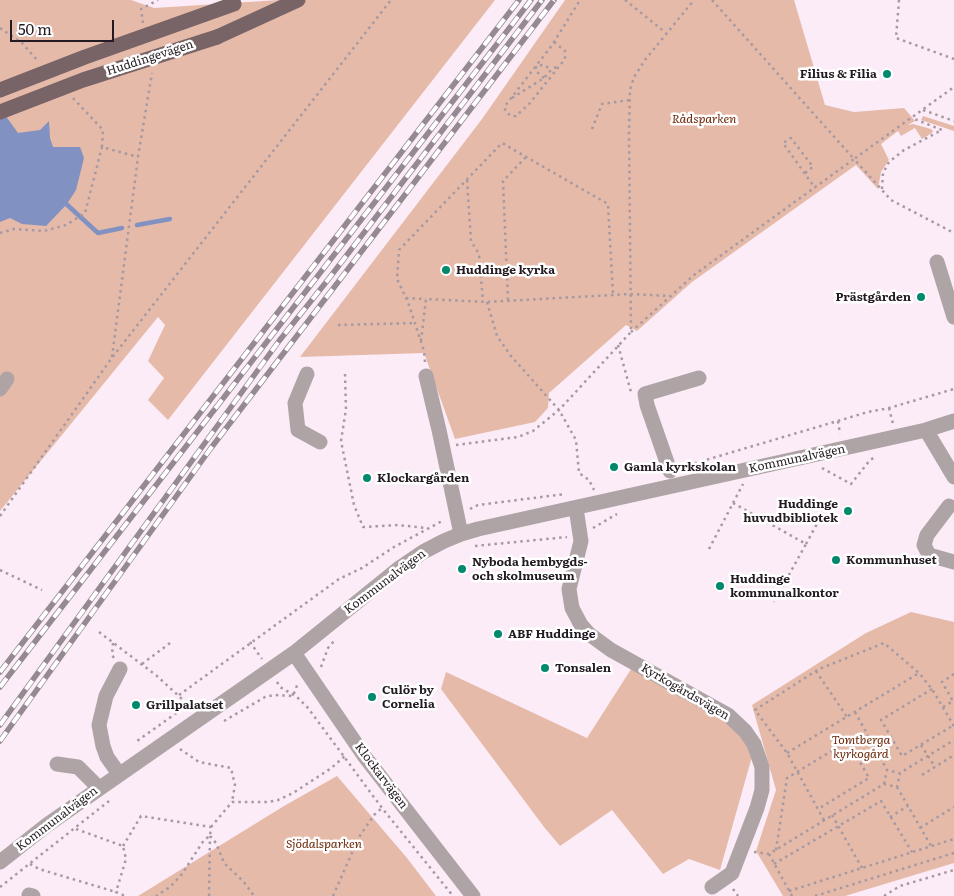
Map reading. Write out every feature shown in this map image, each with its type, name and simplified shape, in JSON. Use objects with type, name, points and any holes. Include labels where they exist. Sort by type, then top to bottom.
[{"type":"main road","name":"Huddingevägen","points":[[0,112],[82,80],[217,36],[298,0]]},
{"type":"main road","name":"Huddingevägen","points":[[0,90],[85,57],[239,2]]},
{"type":"street","points":[[937,262],[954,317]]},
{"type":"street","points":[[307,374],[296,403],[298,430],[320,442]]},
{"type":"street","points":[[426,376],[464,540]]},
{"type":"street","points":[[670,471],[645,394],[699,378]]},
{"type":"street","name":"Kommunalvägen","points":[[0,862],[47,825],[294,652],[398,569],[423,552],[576,508],[926,430],[954,421]]},
{"type":"street","points":[[926,430],[954,478]]},
{"type":"street","points":[[949,506],[927,534],[924,545],[929,556],[954,562]]},
{"type":"street","name":"Kyrkogårdsvägen","points":[[576,508],[581,541],[569,589],[572,608],[581,625],[589,634],[611,650],[728,715],[745,731],[754,744],[762,767],[762,790],[757,808],[732,872],[712,887]]},
{"type":"street","name":"Klockarvägen","points":[[294,652],[365,757],[473,896]]},
{"type":"street","points":[[119,774],[102,746],[99,725],[106,696],[120,669]]},
{"type":"street","points":[[57,764],[78,767],[99,788]]},
{"type":"path","points":[[144,27],[141,9],[158,0]]},
{"type":"path","points":[[0,516],[111,359],[391,0]]},
{"type":"path","points":[[554,42],[564,51],[565,59],[530,103],[516,116],[511,116],[505,111],[505,106],[554,42],[580,0]]},
{"type":"path","points":[[626,0],[666,33]]},
{"type":"path","points":[[631,332],[630,90],[634,77],[645,60],[694,0]]},
{"type":"path","points":[[712,0],[891,200],[954,233]]},
{"type":"path","points":[[899,0],[896,38],[954,59]]},
{"type":"path","points":[[536,66],[543,65],[549,68],[550,71]]},
{"type":"path","points":[[510,98],[544,78],[550,71],[560,65]]},
{"type":"path","points":[[536,66],[536,71],[544,78]]},
{"type":"path","points":[[111,359],[134,186],[152,72]]},
{"type":"path","points":[[443,447],[518,436],[534,431],[559,410],[631,332],[694,275],[954,87]]},
{"type":"path","points":[[592,129],[602,104],[630,100]]},
{"type":"path","points":[[923,110],[954,121]]},
{"type":"path","points":[[882,189],[883,173],[889,162],[904,150],[942,130],[912,118]]},
{"type":"path","points":[[805,173],[813,167],[791,138],[782,143],[815,188]]},
{"type":"path","points":[[426,376],[424,351],[398,280],[399,250],[502,143],[608,204],[613,295]]},
{"type":"path","points":[[0,233],[14,229],[44,231],[66,225],[85,213],[102,147]]},
{"type":"path","points":[[508,300],[503,181],[526,157]]},
{"type":"path","points":[[467,179],[471,241],[479,254],[485,301],[497,336],[559,410],[576,440],[579,473],[589,480],[594,490]]},
{"type":"path","points":[[406,298],[485,301],[630,294],[670,296]]},
{"type":"path","points":[[421,342],[426,299]]},
{"type":"path","points":[[338,326],[415,323]]},
{"type":"path","points":[[345,374],[346,409],[341,441],[354,506],[363,527],[398,525],[427,528]]},
{"type":"path","points":[[838,421],[840,435]]},
{"type":"path","points":[[826,470],[851,484]]},
{"type":"path","points":[[709,549],[744,483]]},
{"type":"path","points":[[733,503],[806,544]]},
{"type":"path","points":[[464,540],[499,542],[564,537],[590,530],[624,511]]},
{"type":"path","points":[[774,602],[819,520]]},
{"type":"path","points":[[0,570],[42,590]]},
{"type":"path","points":[[99,632],[179,695]]},
{"type":"path","points":[[293,696],[297,684],[322,666],[328,648],[334,640]]},
{"type":"path","points":[[142,664],[170,643]]},
{"type":"path","points":[[824,820],[787,753],[755,710],[816,671],[884,643],[919,673],[932,689],[954,725],[902,756],[881,720],[932,689]]},
{"type":"path","points":[[816,671],[847,717]]},
{"type":"path","points":[[787,753],[919,673]]},
{"type":"path","points":[[943,707],[953,702],[942,682],[954,674]]},
{"type":"path","points":[[219,724],[265,697],[274,695],[293,696],[302,701],[345,756],[382,808],[453,896]]},
{"type":"path","points":[[855,712],[887,770],[884,784]]},
{"type":"path","points":[[858,759],[892,738]]},
{"type":"path","points":[[887,770],[900,773],[954,740]]},
{"type":"path","points":[[776,850],[787,778],[848,742],[869,778],[818,809]]},
{"type":"path","points":[[187,743],[179,748],[199,762],[231,768],[235,785],[232,802],[211,828],[209,896]]},
{"type":"path","points":[[921,745],[935,767]]},
{"type":"path","points":[[922,775],[954,755]]},
{"type":"path","points":[[232,802],[268,802],[278,800],[293,793],[330,769],[345,756]]},
{"type":"path","points":[[900,773],[897,786],[931,846]]},
{"type":"path","points":[[746,850],[768,854],[884,784],[897,786]]},
{"type":"path","points":[[0,887],[111,799]]},
{"type":"path","points":[[774,864],[881,801],[912,852]]},
{"type":"path","points":[[890,816],[908,806]]},
{"type":"path","points":[[920,828],[954,807]]},
{"type":"path","points":[[333,896],[359,837],[374,815],[382,808]]},
{"type":"path","points":[[832,815],[862,868]]},
{"type":"path","points":[[116,892],[126,859],[123,846],[142,816],[211,828]]},
{"type":"path","points":[[75,828],[123,846]]},
{"type":"path","points":[[156,896],[170,887],[182,874],[204,840],[210,836]]},
{"type":"path","points":[[210,836],[216,842],[224,863],[244,882],[254,896]]},
{"type":"path","points":[[789,891],[954,839]]},
{"type":"path","points":[[815,896],[954,853]]},
{"type":"path","points":[[768,854],[792,896]]},
{"type":"path","points":[[30,864],[38,870],[116,892],[124,896]]},
{"type":"path","points":[[884,896],[900,886],[954,870]]},
{"type":"path","points":[[732,896],[736,893]]},
{"type":"green space","points":[[0,0],[131,0],[154,8],[279,0],[495,0],[168,420],[148,400],[164,378],[148,361],[165,325],[158,317],[0,511]]},
{"type":"green space","name":"Rådsparken","points":[[565,0],[794,0],[825,105],[854,112],[904,108],[915,121],[908,125],[913,124],[933,131],[922,139],[915,128],[901,136],[898,131],[881,144],[889,160],[881,172],[878,189],[856,165],[692,282],[637,331],[626,325],[549,393],[548,408],[535,422],[455,439],[424,353],[300,357],[482,119]]},
{"type":"green space","points":[[923,116],[954,126],[954,131],[921,120]]},
{"type":"green space","name":"Tomtberga kyrkogård","points":[[911,612],[954,622],[954,863],[845,896],[783,896],[756,851],[776,790],[752,705],[866,633]]},
{"type":"green space","points":[[633,666],[734,727],[753,753],[720,870],[689,859],[663,874],[612,810],[560,846],[441,689],[446,672],[587,738]]},
{"type":"green space","name":"Sjödalsparken","points":[[337,776],[407,858],[436,896],[138,896],[284,806]]},
{"type":"water","points":[[0,108],[18,133],[40,130],[49,121],[50,138],[53,147],[80,147],[84,158],[76,190],[67,204],[46,226],[22,224],[10,218],[0,222]]},
{"type":"waterway","points":[[64,202],[98,233],[122,228]]},
{"type":"waterway","points":[[137,225],[170,219]]},
{"type":"railway","points":[[0,672],[519,0]]},
{"type":"railway","points":[[0,687],[531,0]]},
{"type":"railway","points":[[0,725],[279,341],[542,0]]},
{"type":"railway","points":[[0,741],[211,448],[554,0]]},
{"type":"place","name":"Filius & Filia","points":[[887,74]]},
{"type":"place","name":"Huddinge kyrka","points":[[446,270]]},
{"type":"place","name":"Prästgården","points":[[921,297]]},
{"type":"place","name":"Gamla kyrkskolan","points":[[614,467]]},
{"type":"place","name":"Klockargården","points":[[367,478]]},
{"type":"place","name":"Huddinge huvudbibliotek","points":[[848,511]]},
{"type":"place","name":"Kommunhuset","points":[[836,560]]},
{"type":"place","name":"Nyboda hembygds- och skolmuseum","points":[[462,569]]},
{"type":"place","name":"Huddinge kommunalkontor","points":[[720,586]]},
{"type":"place","name":"ABF Huddinge","points":[[498,634]]},
{"type":"place","name":"Tonsalen","points":[[545,668]]},
{"type":"place","name":"Culör by Cornelia","points":[[372,697]]},
{"type":"place","name":"Grillpalatset","points":[[136,705]]}]
